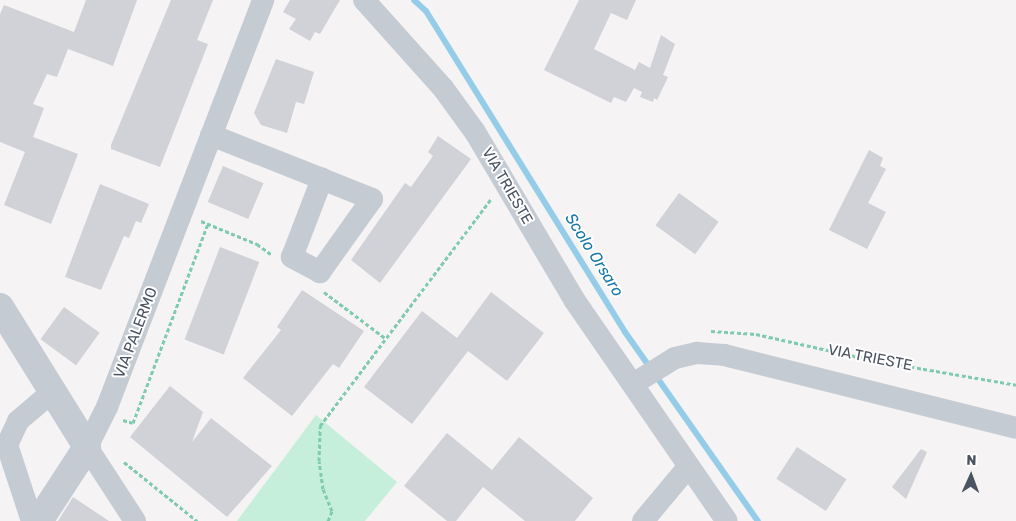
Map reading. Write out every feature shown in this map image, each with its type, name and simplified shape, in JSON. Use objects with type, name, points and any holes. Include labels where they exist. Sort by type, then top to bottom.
[{"type":"street","name":"VIA PALERMO","points":[[39,521],[87,447],[107,407],[263,0]]},
{"type":"street","name":"VIA TRIESTE","points":[[364,0],[443,88],[475,132],[576,302],[639,380],[688,467],[727,521]]},
{"type":"street","points":[[211,135],[322,179],[372,199],[320,272],[292,257],[322,179]]},
{"type":"street","points":[[0,307],[135,521]]},
{"type":"street","name":"VIA TRIESTE","points":[[639,380],[663,364],[697,353],[724,355],[1016,428]]},
{"type":"street","points":[[32,521],[7,445],[18,421],[52,392]]},
{"type":"street","points":[[644,521],[688,467]]},
{"type":"path","points":[[328,521],[332,511],[323,489],[320,470],[320,426],[505,181]]},
{"type":"path","points":[[195,218],[257,244],[281,261]]},
{"type":"path","points":[[116,426],[119,418],[134,423],[208,224]]},
{"type":"path","points":[[320,290],[385,338]]},
{"type":"path","name":"VIA TRIESTE","points":[[706,333],[714,330],[756,334],[872,360],[1016,385]]},
{"type":"path","points":[[119,458],[197,521]]},
{"type":"green space","points":[[316,415],[397,482],[365,521],[237,521]]},
{"type":"building","points":[[86,0],[137,0],[113,66],[68,49],[57,77],[47,74],[33,104],[44,108],[33,137],[78,154],[51,224],[4,205],[25,152],[0,142],[0,14],[4,5],[74,32]]},
{"type":"building","points":[[171,0],[213,0],[197,40],[208,44],[160,167],[111,149],[111,145]]},
{"type":"building","points":[[290,0],[340,0],[320,34],[315,32],[310,41],[289,29],[296,19],[283,12]]},
{"type":"building","points":[[579,0],[636,0],[627,20],[611,13],[594,49],[635,70],[639,62],[650,68],[661,35],[675,44],[663,75],[668,77],[657,100],[654,98],[653,102],[640,97],[642,92],[634,88],[626,102],[614,97],[611,103],[544,70]]},
{"type":"building","points":[[276,59],[314,72],[304,104],[296,102],[287,133],[261,125],[254,113]]},
{"type":"building","points":[[438,136],[471,159],[380,283],[351,260],[405,183],[411,187],[433,156],[428,152]]},
{"type":"building","points":[[869,150],[883,158],[880,166],[886,169],[868,203],[886,212],[867,249],[829,230]]},
{"type":"building","points":[[223,166],[264,183],[248,219],[208,202]]},
{"type":"building","points":[[100,184],[149,204],[141,223],[136,221],[129,238],[124,236],[101,290],[65,277]]},
{"type":"building","points":[[679,193],[719,222],[695,254],[655,225]]},
{"type":"building","points":[[220,247],[259,262],[224,354],[185,339]]},
{"type":"building","points":[[302,290],[364,331],[339,368],[333,364],[292,416],[243,378],[281,330],[277,327]]},
{"type":"building","points":[[491,292],[544,333],[507,381],[468,351],[412,424],[364,387],[422,311],[457,338]]},
{"type":"building","points":[[64,307],[100,333],[76,365],[40,339]]},
{"type":"building","points":[[170,386],[203,412],[192,442],[211,418],[272,466],[227,517],[130,437]]},
{"type":"building","points":[[447,433],[492,470],[519,437],[593,498],[575,521],[525,521],[483,487],[456,521],[447,521],[404,486]]},
{"type":"building","points":[[797,447],[846,479],[826,511],[776,479]]},
{"type":"building","points":[[921,449],[927,452],[906,499],[892,487]]},
{"type":"building","points":[[73,497],[109,521],[58,521]]},
{"type":"waterway","name":"Scolo Orsaro","points":[[414,0],[426,11],[625,332],[758,521]]}]
